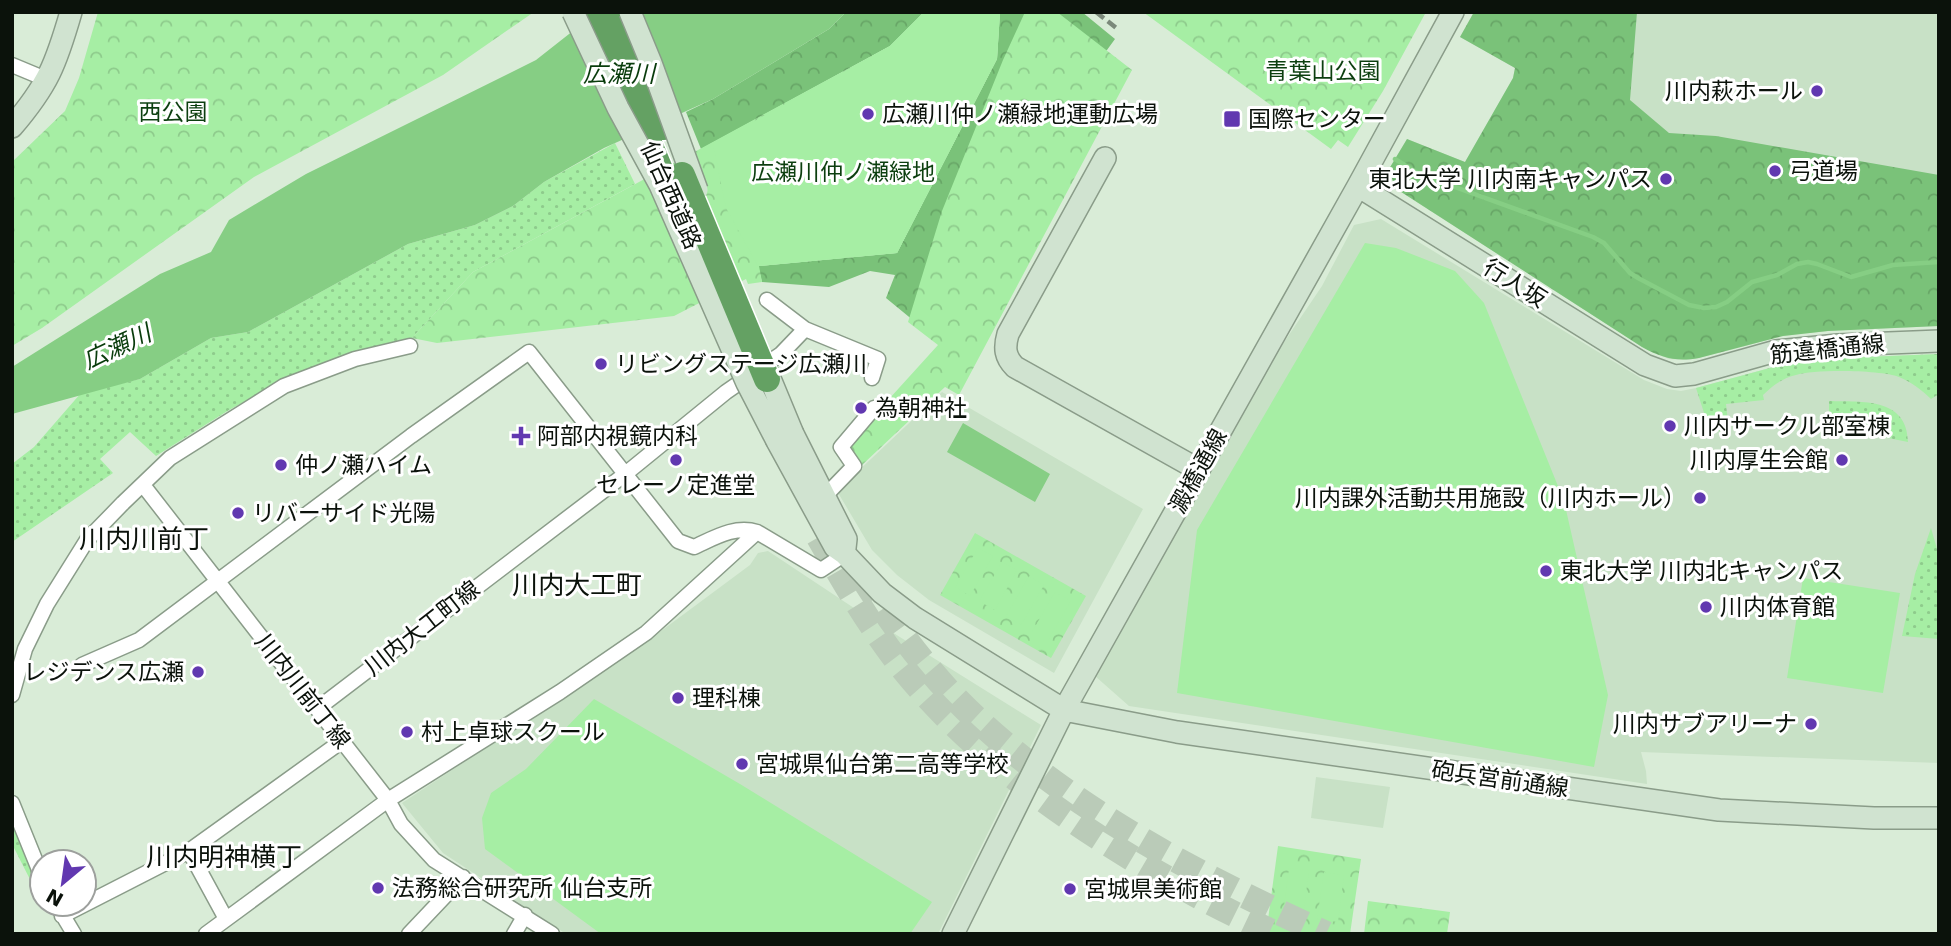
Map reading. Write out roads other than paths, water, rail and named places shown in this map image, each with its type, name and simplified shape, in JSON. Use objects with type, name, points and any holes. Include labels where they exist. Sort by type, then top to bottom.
[{"type":"highway","name":"仙台西道路","points":[[576,12],[655,132]]},
{"type":"highway","points":[[591,12],[655,132]]},
{"type":"highway","points":[[612,12],[655,132]]},
{"type":"highway","name":"仙台西道路","points":[[621,12],[655,132],[759,381]]},
{"type":"street","points":[[12,127],[48,80],[58,57],[71,12]]},
{"type":"street","points":[[576,12],[618,108],[660,185],[747,383],[825,496],[846,538],[845,554]]},
{"type":"street","points":[[630,12],[652,63],[785,438],[835,547],[845,554],[868,580],[915,618],[1064,710]]},
{"type":"street","name":"澱橋通線","points":[[953,934],[1064,710],[1358,186],[1452,12]]},
{"type":"street","points":[[12,65],[48,80]]},
{"type":"street","points":[[1105,158],[1008,334],[1006,353],[1015,367],[1199,470]]},
{"type":"street","name":"行人坂","points":[[1358,186],[1645,365],[1675,376]]},
{"type":"street","points":[[767,300],[805,329],[878,359],[872,378]]},
{"type":"street","name":"川内大工町線","points":[[317,709],[624,475],[726,392],[781,354],[805,329]]},
{"type":"street","name":"筋違橋通線","points":[[1675,376],[1694,374],[1776,351],[1838,345],[1939,341]]},
{"type":"street","points":[[12,695],[25,649],[47,604],[88,540],[170,458],[284,386],[355,359],[410,346]]},
{"type":"street","points":[[82,664],[139,640],[411,436],[530,352],[678,541],[694,547],[735,530],[749,529],[821,570],[845,554]]},
{"type":"street","points":[[825,496],[854,466],[841,447],[874,408]]},
{"type":"street","name":"川内川前丁線","points":[[143,485],[387,800],[401,824],[433,860],[552,934]]},
{"type":"street","points":[[206,934],[387,800],[560,692],[646,633],[757,532]]},
{"type":"street","name":"砲兵営前通線","points":[[1064,710],[1177,732],[1719,810],[1874,818],[1939,818]]},
{"type":"street","points":[[98,892],[189,851],[342,741]]},
{"type":"street","points":[[12,803],[30,848]]},
{"type":"street","points":[[189,851],[226,919]]},
{"type":"street","points":[[409,934],[463,877]]},
{"type":"street","points":[[514,934],[525,915]]},
{"type":"street","points":[[64,918],[74,934]]},
{"type":"water","name":"広瀬川","points":[[597,12],[846,12],[829,29],[713,99],[604,148],[544,182],[513,206],[475,225],[408,244],[248,332],[211,338],[140,379],[12,414],[12,367],[160,274],[211,252],[229,220],[306,174],[536,60]]},
{"type":"water","points":[[963,423],[1050,474],[1035,502],[947,452]]},
{"type":"waterway","points":[[1395,159],[1419,174],[1593,237],[1604,243],[1630,273],[1689,305],[1704,308],[1727,302],[1752,282],[1777,275],[1797,264],[1817,264],[1851,277],[1893,265],[1939,262]]},
{"type":"tunnel","points":[[819,537],[858,604],[902,667],[939,709],[981,749],[1026,786],[1123,853],[1174,883],[1276,934]]},
{"type":"tunnel","points":[[862,576],[888,616],[932,673],[964,708],[1020,757],[1102,816],[1145,842],[1326,934]]},
{"type":"railway","points":[[1096,12],[1119,30]]},
{"type":"place","name":"川内萩ホール","points":[[1817,91]]},
{"type":"place","name":"広瀬川仲ノ瀬緑地運動広場","points":[[868,114]]},
{"type":"place","name":"国際センター","points":[[1232,119]]},
{"type":"place","name":"弓道場","points":[[1775,171]]},
{"type":"place","name":"東北大学 川内南キャンパス","points":[[1666,179]]},
{"type":"place","name":"リビングステージ広瀬川","points":[[601,364]]},
{"type":"place","name":"為朝神社","points":[[861,408]]},
{"type":"place","name":"川内サークル部室棟","points":[[1670,426]]},
{"type":"place","name":"阿部内視鏡内科","points":[[521,436]]},
{"type":"place","name":"セレーノ定進堂","points":[[676,460]]},
{"type":"place","name":"川内厚生会館","points":[[1842,460]]},
{"type":"place","name":"仲ノ瀬ハイム","points":[[281,465]]},
{"type":"place","name":"川内課外活動共用施設（川内ホール）","points":[[1700,498]]},
{"type":"place","name":"リバーサイド光陽","points":[[238,513]]},
{"type":"place","name":"東北大学 川内北キャンパス","points":[[1546,571]]},
{"type":"place","name":"川内体育館","points":[[1706,607]]},
{"type":"place","name":"レジデンス広瀬","points":[[198,672]]},
{"type":"place","name":"理科棟","points":[[678,698]]},
{"type":"place","name":"川内サブアリーナ","points":[[1811,724]]},
{"type":"place","name":"村上卓球スクール","points":[[407,732]]},
{"type":"place","name":"宮城県仙台第二高等学校","points":[[742,764]]},
{"type":"place","name":"法務総合研究所 仙台支所","points":[[378,888]]},
{"type":"place","name":"宮城県美術館","points":[[1070,889]]},
{"type":"district","name":"川内川前丁","points":[[144,539]]},
{"type":"district","name":"川内大工町","points":[[577,585]]},
{"type":"district","name":"川内明神横丁","points":[[224,857]]},
{"type":"park label","name":"青葉山公園","points":[[1323,71]]},
{"type":"park label","name":"西公園","points":[[173,112]]},
{"type":"park label","name":"広瀬川仲ノ瀬緑地","points":[[843,172]]}]
